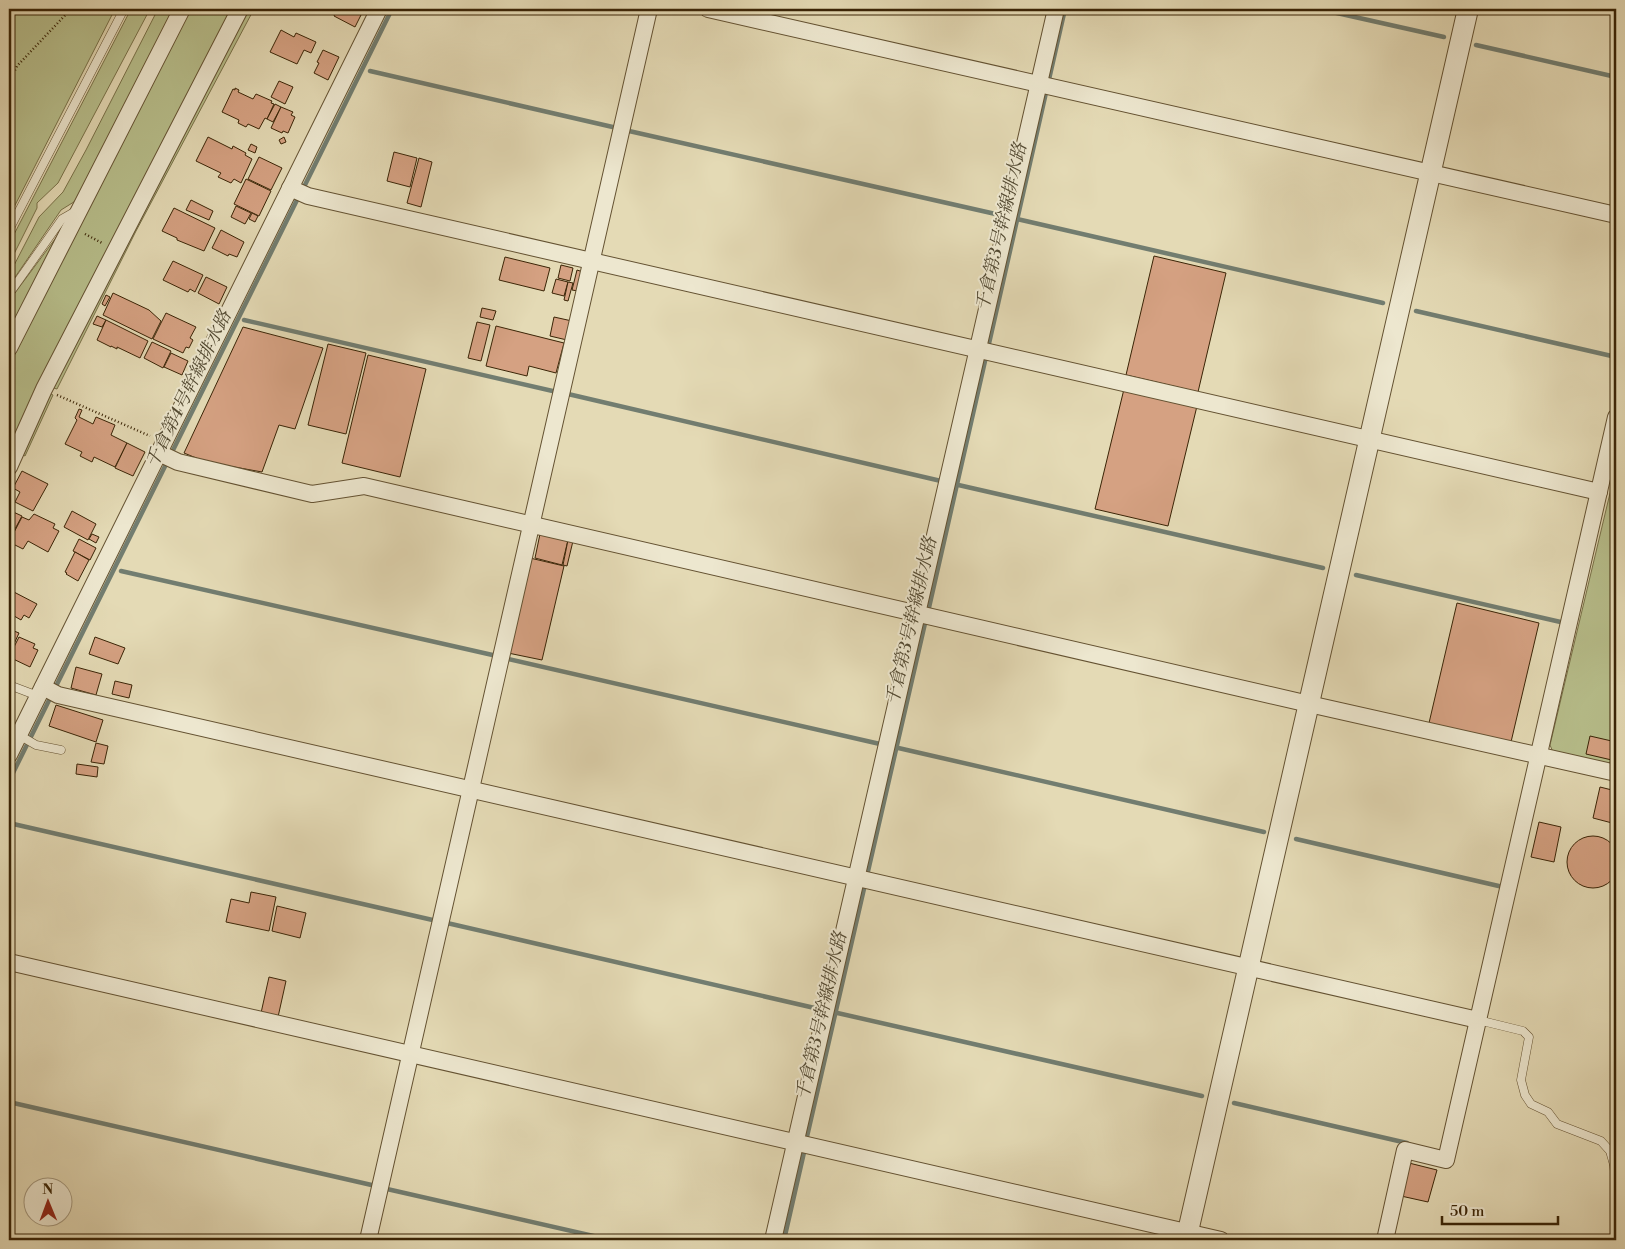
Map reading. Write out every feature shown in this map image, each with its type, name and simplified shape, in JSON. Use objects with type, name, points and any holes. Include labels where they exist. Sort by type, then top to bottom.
[{"type":"street","points":[[9,348],[182,9]]},
{"type":"street","points":[[9,467],[44,389],[240,9]]},
{"type":"street","points":[[9,755],[46,692],[297,191],[379,9]]},
{"type":"street","points":[[368,1240],[649,9]]},
{"type":"street","points":[[708,9],[1616,215]]},
{"type":"street","points":[[773,1240],[803,1144],[1045,85],[1056,9]]},
{"type":"street","points":[[1187,1236],[1468,9]]},
{"type":"street","points":[[297,191],[592,261],[1599,492]]},
{"type":"street","points":[[1385,1240],[1405,1150],[1446,1160],[1616,417]]},
{"type":"street","points":[[165,452],[312,494],[364,486],[1616,773]]},
{"type":"street","points":[[46,692],[1478,1020]]},
{"type":"street","points":[[9,962],[803,1144],[1187,1236],[1220,1240]]},
{"type":"lane","points":[[9,230],[124,9]]},
{"type":"lane","points":[[9,294],[62,219],[78,210]]},
{"type":"lane","points":[[9,685],[46,692]]},
{"type":"lane","points":[[20,736],[36,745],[61,750]]},
{"type":"lane","points":[[1478,1020],[1523,1031],[1529,1036],[1521,1080],[1525,1095],[1531,1104],[1548,1112],[1557,1124],[1601,1141],[1610,1151],[1614,1165],[1616,1188]]},
{"type":"path","points":[[9,83],[17,66],[71,9]]},
{"type":"path","points":[[83,233],[100,242]]},
{"type":"path","points":[[44,389],[165,452]]},
{"type":"green space","points":[[9,9],[115,9],[9,217]]},
{"type":"green space","points":[[131,9],[150,9],[58,183],[37,203],[37,208],[9,264],[9,244]]},
{"type":"green space","points":[[158,9],[174,9],[77,200],[61,210],[9,286],[9,275],[39,217],[63,192]]},
{"type":"green space","points":[[189,9],[233,9],[9,457],[9,366]]},
{"type":"green space","points":[[241,9],[254,9],[136,231],[57,389],[50,387]]},
{"type":"green space","points":[[58,235],[9,332],[9,301]]},
{"type":"green space","points":[[53,395],[25,456],[19,453],[45,396]]},
{"type":"green space","points":[[1616,468],[1616,767],[1553,752],[1550,745]]},
{"type":"building","points":[[337,9],[364,9],[355,27],[334,16]]},
{"type":"building","points":[[281,30],[294,37],[296,33],[316,42],[311,53],[304,50],[297,64],[270,52]]},
{"type":"building","points":[[323,50],[339,57],[328,80],[314,73]]},
{"type":"building","points":[[279,81],[293,87],[285,104],[271,97]]},
{"type":"building","points":[[235,88],[239,90],[238,92],[253,99],[256,94],[272,101],[271,103],[274,104],[267,119],[265,118],[259,129],[248,124],[246,127],[238,123],[239,120],[222,112]]},
{"type":"building","points":[[275,104],[281,107],[273,122],[267,119]]},
{"type":"building","points":[[281,107],[293,112],[291,115],[295,117],[288,133],[283,131],[282,133],[271,128]]},
{"type":"building","points":[[208,137],[232,149],[233,146],[246,153],[245,155],[252,159],[241,183],[234,179],[231,183],[218,177],[221,173],[196,161]]},
{"type":"building","points":[[284,137],[286,142],[281,144],[279,140]]},
{"type":"building","points":[[251,144],[257,147],[255,153],[248,150]]},
{"type":"building","points":[[394,152],[417,158],[410,187],[387,181]]},
{"type":"building","points":[[259,157],[282,168],[271,190],[248,179]]},
{"type":"building","points":[[419,158],[432,162],[421,207],[407,203]]},
{"type":"building","points":[[246,179],[271,191],[259,216],[234,204]]},
{"type":"building","points":[[191,200],[213,211],[209,220],[186,210]]},
{"type":"building","points":[[236,206],[251,213],[245,224],[231,217]]},
{"type":"building","points":[[174,208],[215,228],[204,251],[177,240],[177,238],[162,231]]},
{"type":"building","points":[[252,213],[258,216],[255,222],[249,219]]},
{"type":"building","points":[[221,230],[244,242],[237,257],[229,254],[228,256],[212,248]]},
{"type":"building","points":[[1154,256],[1226,273],[1198,392],[1126,375]]},
{"type":"building","points":[[505,257],[550,268],[544,291],[499,280]]},
{"type":"building","points":[[173,261],[203,275],[195,292],[190,289],[188,292],[163,280]]},
{"type":"building","points":[[561,265],[573,268],[570,281],[558,278]]},
{"type":"building","points":[[577,270],[583,272],[578,291],[572,290]]},
{"type":"building","points":[[206,277],[227,287],[219,304],[198,293]]},
{"type":"building","points":[[556,279],[568,282],[564,296],[552,293]]},
{"type":"building","points":[[568,282],[573,283],[568,301],[564,300]]},
{"type":"building","points":[[113,293],[149,310],[161,321],[152,339],[103,315]]},
{"type":"building","points":[[106,295],[110,297],[105,306],[102,304]]},
{"type":"building","points":[[482,308],[496,311],[493,320],[480,317]]},
{"type":"building","points":[[166,313],[196,327],[190,338],[193,340],[189,348],[186,347],[183,353],[153,339]]},
{"type":"building","points":[[97,316],[106,320],[102,327],[93,324]]},
{"type":"building","points":[[554,317],[572,321],[567,340],[550,336]]},
{"type":"building","points":[[106,320],[148,341],[140,358],[97,340]]},
{"type":"building","points":[[477,322],[490,325],[481,361],[468,358]]},
{"type":"building","points":[[496,326],[564,343],[556,373],[529,366],[527,376],[486,366]]},
{"type":"building","points":[[243,327],[323,348],[295,429],[279,425],[262,472],[206,462],[184,453]]},
{"type":"building","points":[[152,342],[171,351],[163,368],[144,358]]},
{"type":"building","points":[[328,344],[366,353],[346,434],[308,425]]},
{"type":"building","points":[[171,353],[188,361],[182,375],[164,367]]},
{"type":"building","points":[[368,355],[426,369],[400,477],[342,463]]},
{"type":"building","points":[[1124,389],[1197,406],[1168,526],[1095,509]]},
{"type":"building","points":[[79,409],[82,410],[79,417],[93,424],[96,417],[115,425],[111,435],[127,443],[115,467],[94,457],[92,462],[80,456],[82,452],[65,444],[77,420],[75,418]]},
{"type":"building","points":[[127,443],[145,452],[133,476],[115,468]]},
{"type":"building","points":[[22,471],[48,484],[33,511],[15,502],[20,492],[13,488]]},
{"type":"building","points":[[9,510],[22,516],[9,540]]},
{"type":"building","points":[[72,511],[96,524],[88,540],[64,527]]},
{"type":"building","points":[[34,514],[55,524],[53,528],[59,531],[48,552],[28,541],[23,549],[9,542],[22,517],[29,520]]},
{"type":"building","points":[[92,534],[99,537],[96,543],[89,539]]},
{"type":"building","points":[[540,534],[568,540],[562,565],[535,558]]},
{"type":"building","points":[[79,539],[96,548],[90,560],[73,551]]},
{"type":"building","points":[[568,540],[573,541],[567,566],[563,565]]},
{"type":"building","points":[[75,552],[89,560],[78,581],[65,572]]},
{"type":"building","points":[[530,558],[564,566],[542,660],[508,653]]},
{"type":"building","points":[[12,591],[37,604],[29,618],[24,615],[21,620],[9,613],[9,592],[11,593]]},
{"type":"building","points":[[1457,603],[1539,623],[1511,742],[1429,723]]},
{"type":"building","points":[[9,629],[19,633],[9,655]]},
{"type":"building","points":[[19,637],[35,644],[33,648],[38,650],[30,667],[9,657]]},
{"type":"building","points":[[95,637],[125,648],[118,664],[89,654]]},
{"type":"building","points":[[76,667],[102,674],[96,695],[71,688]]},
{"type":"building","points":[[115,681],[132,685],[129,698],[112,694]]},
{"type":"building","points":[[56,705],[103,720],[96,742],[49,726]]},
{"type":"building","points":[[1590,736],[1616,742],[1616,761],[1586,754]]},
{"type":"building","points":[[96,743],[108,746],[104,764],[91,762]]},
{"type":"building","points":[[77,764],[98,767],[97,777],[76,774]]},
{"type":"building","points":[[1600,787],[1616,791],[1616,824],[1593,818]]},
{"type":"building","points":[[1539,822],[1561,827],[1554,862],[1531,857]]},
{"type":"building","points":[[1593,836],[1603,838],[1611,844],[1617,852],[1619,862],[1617,872],[1611,880],[1603,886],[1593,888],[1583,886],[1575,880],[1569,872],[1567,862],[1569,852],[1575,844],[1583,838]]},
{"type":"building","points":[[251,892],[276,897],[269,931],[226,922],[231,899],[249,903]]},
{"type":"building","points":[[277,906],[306,913],[300,938],[272,931]]},
{"type":"building","points":[[269,977],[286,981],[278,1017],[261,1013]]},
{"type":"building","points":[[1409,1163],[1437,1170],[1428,1202],[1401,1196]]},
{"type":"waterway","name":"千倉第4号幹線排水路","points":[[303,189],[392,9]]},
{"type":"waterway","name":"千倉第3号幹線排水路","points":[[928,612],[1065,9]]},
{"type":"waterway","points":[[1319,9],[1444,37]]},
{"type":"waterway","points":[[1476,45],[1616,77]]},
{"type":"waterway","points":[[370,71],[617,128]]},
{"type":"waterway","points":[[629,131],[1000,215]]},
{"type":"waterway","name":"千倉第4号幹線排水路","points":[[9,781],[299,196]]},
{"type":"waterway","points":[[1017,219],[1383,303]]},
{"type":"waterway","points":[[1416,311],[1616,357]]},
{"type":"waterway","points":[[244,320],[557,392]]},
{"type":"waterway","points":[[568,394],[941,481]]},
{"type":"waterway","points":[[954,484],[1323,568]]},
{"type":"waterway","points":[[121,571],[497,656]]},
{"type":"waterway","points":[[1356,575],[1565,623]]},
{"type":"waterway","name":"千倉第3号幹線排水路","points":[[806,1141],[926,619]]},
{"type":"waterway","points":[[508,659],[880,744]]},
{"type":"waterway","points":[[894,747],[1264,832]]},
{"type":"waterway","points":[[9,823],[437,921]]},
{"type":"waterway","points":[[1296,839],[1503,887]]},
{"type":"waterway","points":[[447,923],[819,1009]]},
{"type":"waterway","points":[[833,1012],[1202,1096]]},
{"type":"waterway","points":[[9,1102],[376,1186]]},
{"type":"waterway","points":[[1234,1103],[1407,1143]]},
{"type":"waterway","name":"千倉第3号幹線排水路","points":[[784,1240],[805,1148]]},
{"type":"waterway","points":[[387,1189],[611,1240]]}]
